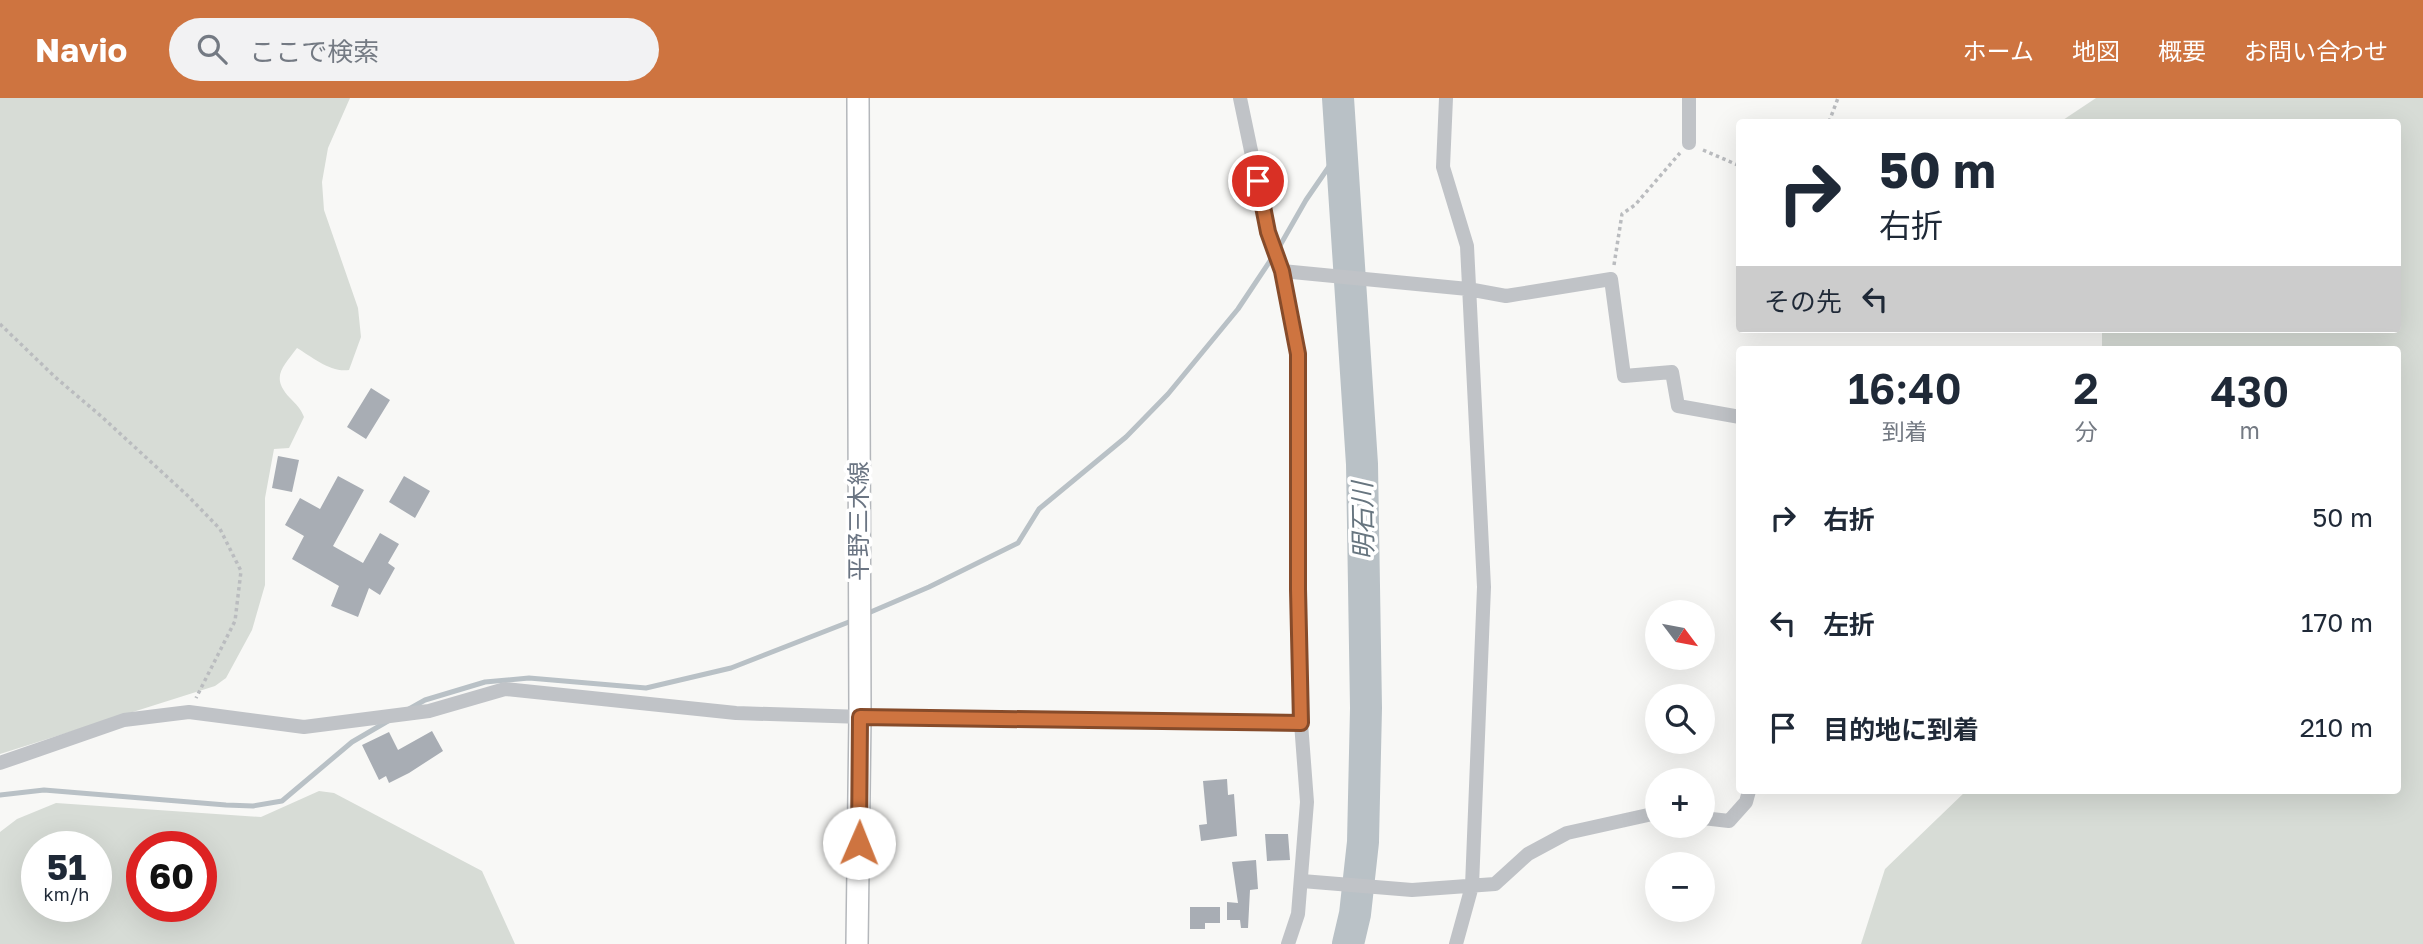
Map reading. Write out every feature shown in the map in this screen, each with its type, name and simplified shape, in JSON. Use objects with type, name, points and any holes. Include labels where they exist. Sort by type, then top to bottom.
[{"type":"main road","name":"平野三木線","points":[[857,944],[860,717],[858,98]]},
{"type":"street","points":[[1240,98],[1268,232],[1282,271],[1298,354],[1298,589],[1301,723],[1307,802],[1298,914],[1288,944]]},
{"type":"street","points":[[1446,98],[1443,167],[1467,246],[1484,587],[1472,887],[1456,944]]},
{"type":"street","points":[[1689,98],[1689,143]]},
{"type":"street","points":[[1282,271],[1468,289],[1506,296],[1611,279],[1624,376],[1672,372],[1678,406],[1736,416]]},
{"type":"street","points":[[0,764],[124,720],[189,712],[304,727],[429,711],[505,689],[736,712],[860,717],[1301,723]]},
{"type":"street","points":[[1715,819],[1728,821],[1746,802],[1748,794]]},
{"type":"street","points":[[1302,881],[1412,890],[1495,884],[1528,854],[1567,833],[1645,816]]},
{"type":"path","points":[[1830,119],[1838,98]]},
{"type":"path","points":[[1611,279],[1622,214],[1634,205],[1689,143],[1736,164]]},
{"type":"path","points":[[0,324],[188,496],[220,529],[241,571],[234,621],[189,712]]},
{"type":"shaded area","points":[[0,98],[350,98],[328,148],[322,182],[324,210],[358,308],[361,337],[349,370],[329,367],[297,348],[281,372],[284,391],[304,417],[289,448],[274,449],[265,498],[265,585],[252,630],[226,678],[215,686],[0,754]]},
{"type":"shaded area","points":[[2096,98],[2423,98],[2423,944],[1861,944],[1885,869],[1963,794],[2401,794],[2401,346],[2102,346],[2102,333],[2401,333],[2401,119],[2064,119]]},
{"type":"shaded area","points":[[319,791],[334,793],[482,871],[515,944],[0,944],[0,832],[17,819],[56,803],[261,817]]},
{"type":"building","points":[[371,388],[390,400],[366,439],[347,427]]},
{"type":"building","points":[[278,456],[299,460],[292,492],[272,488]]},
{"type":"building","points":[[338,476],[364,490],[333,546],[363,563],[380,533],[399,544],[388,563],[395,568],[380,595],[369,588],[358,617],[331,606],[339,586],[292,559],[304,536],[285,525],[300,498],[320,509]]},
{"type":"building","points":[[404,476],[430,491],[415,518],[389,502]]},
{"type":"building","points":[[432,731],[443,751],[389,783],[386,776],[379,780],[362,745],[389,732],[398,750]]},
{"type":"building","points":[[1227,779],[1228,795],[1234,794],[1237,836],[1201,841],[1199,825],[1207,824],[1203,781]]},
{"type":"building","points":[[1265,834],[1288,834],[1290,860],[1267,861]]},
{"type":"building","points":[[1256,860],[1258,889],[1250,890],[1248,928],[1241,928],[1240,920],[1227,920],[1227,902],[1238,903],[1232,862]]},
{"type":"building","points":[[1190,907],[1220,907],[1220,923],[1205,923],[1205,929],[1190,929]]},
{"type":"waterway","name":"明石川","points":[[1338,98],[1362,464],[1366,708],[1363,842],[1355,914],[1348,944]]},
{"type":"waterway","points":[[866,614],[929,587],[1018,543],[1039,509],[1126,437],[1168,394],[1238,309],[1341,149]]},
{"type":"waterway","points":[[409,709],[425,700],[485,682],[529,678],[646,688],[731,668],[854,620]]},
{"type":"waterway","points":[[0,795],[44,790],[226,805],[253,806],[282,801],[352,742],[388,721]]},
{"type":"route","points":[[859,843],[860,717],[1301,723],[1298,354],[1282,271],[1268,232],[1258,181]]}]
